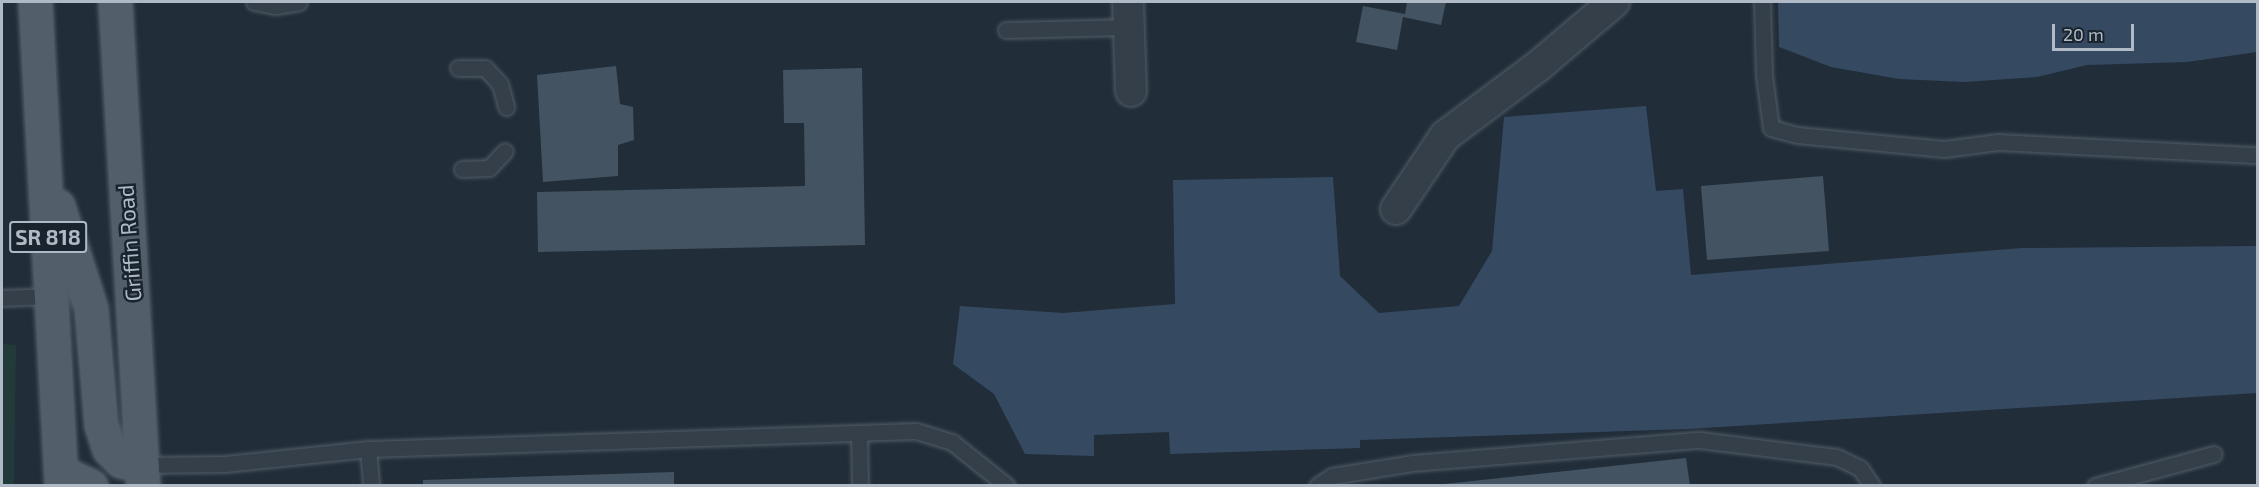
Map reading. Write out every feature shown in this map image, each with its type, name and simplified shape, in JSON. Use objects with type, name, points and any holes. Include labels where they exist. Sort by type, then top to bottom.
[{"type":"main road","name":"SR 818","points":[[35,2],[61,479]]},
{"type":"main road","name":"Griffin Road","points":[[115,2],[143,475]]},
{"type":"main road","points":[[44,162],[91,309],[101,425],[109,449],[121,461],[143,475]]},
{"type":"main road","points":[[61,479],[91,486]]},
{"type":"street","points":[[1396,210],[1445,136],[1537,67],[1614,2]]},
{"type":"street","points":[[1128,14],[1131,91]]},
{"type":"lane","points":[[254,2],[275,6],[299,2]]},
{"type":"lane","points":[[1762,2],[1764,75],[1771,128],[1797,135],[1944,149],[1998,142],[2258,155]]},
{"type":"lane","points":[[1006,30],[1128,14]]},
{"type":"lane","points":[[458,68],[485,68],[500,84],[506,107]]},
{"type":"lane","points":[[462,169],[489,168],[505,151]]},
{"type":"lane","points":[[2,298],[51,296]]},
{"type":"lane","points":[[143,475],[368,449],[916,431],[952,442],[1007,486]]},
{"type":"lane","points":[[859,433],[861,486]]},
{"type":"lane","points":[[1317,486],[1332,476],[1412,463],[1700,440],[1837,457],[1860,468],[1872,486]]},
{"type":"lane","points":[[368,449],[371,486]]},
{"type":"lane","points":[[2096,486],[2214,453]]},
{"type":"green space","points":[[2,344],[16,345],[14,485],[2,485]]},
{"type":"water","points":[[1778,2],[2257,2],[2257,52],[2187,62],[2087,65],[2037,77],[1964,82],[1899,79],[1831,67],[1779,47]]},
{"type":"water","points":[[1646,106],[1656,191],[1683,189],[1691,275],[2022,248],[2257,246],[2257,393],[1687,429],[1360,440],[1360,448],[1170,454],[1169,432],[1094,435],[1094,456],[1025,454],[994,394],[953,364],[960,306],[1063,313],[1175,304],[1173,180],[1333,177],[1340,276],[1379,313],[1459,306],[1492,251],[1504,117]]},
{"type":"building","points":[[1407,2],[1446,2],[1441,25],[1403,17],[1397,50],[1356,42],[1363,6],[1405,14]]},
{"type":"building","points":[[616,66],[620,104],[633,107],[634,140],[618,145],[618,176],[543,182],[537,75]]},
{"type":"building","points":[[862,68],[865,245],[538,252],[537,192],[805,186],[804,123],[784,123],[783,70]]},
{"type":"building","points":[[1823,176],[1829,251],[1707,260],[1701,186]]},
{"type":"building","points":[[1686,458],[1690,486],[1444,486],[1444,484]]},
{"type":"building","points":[[674,472],[674,486],[423,486],[423,480]]}]
